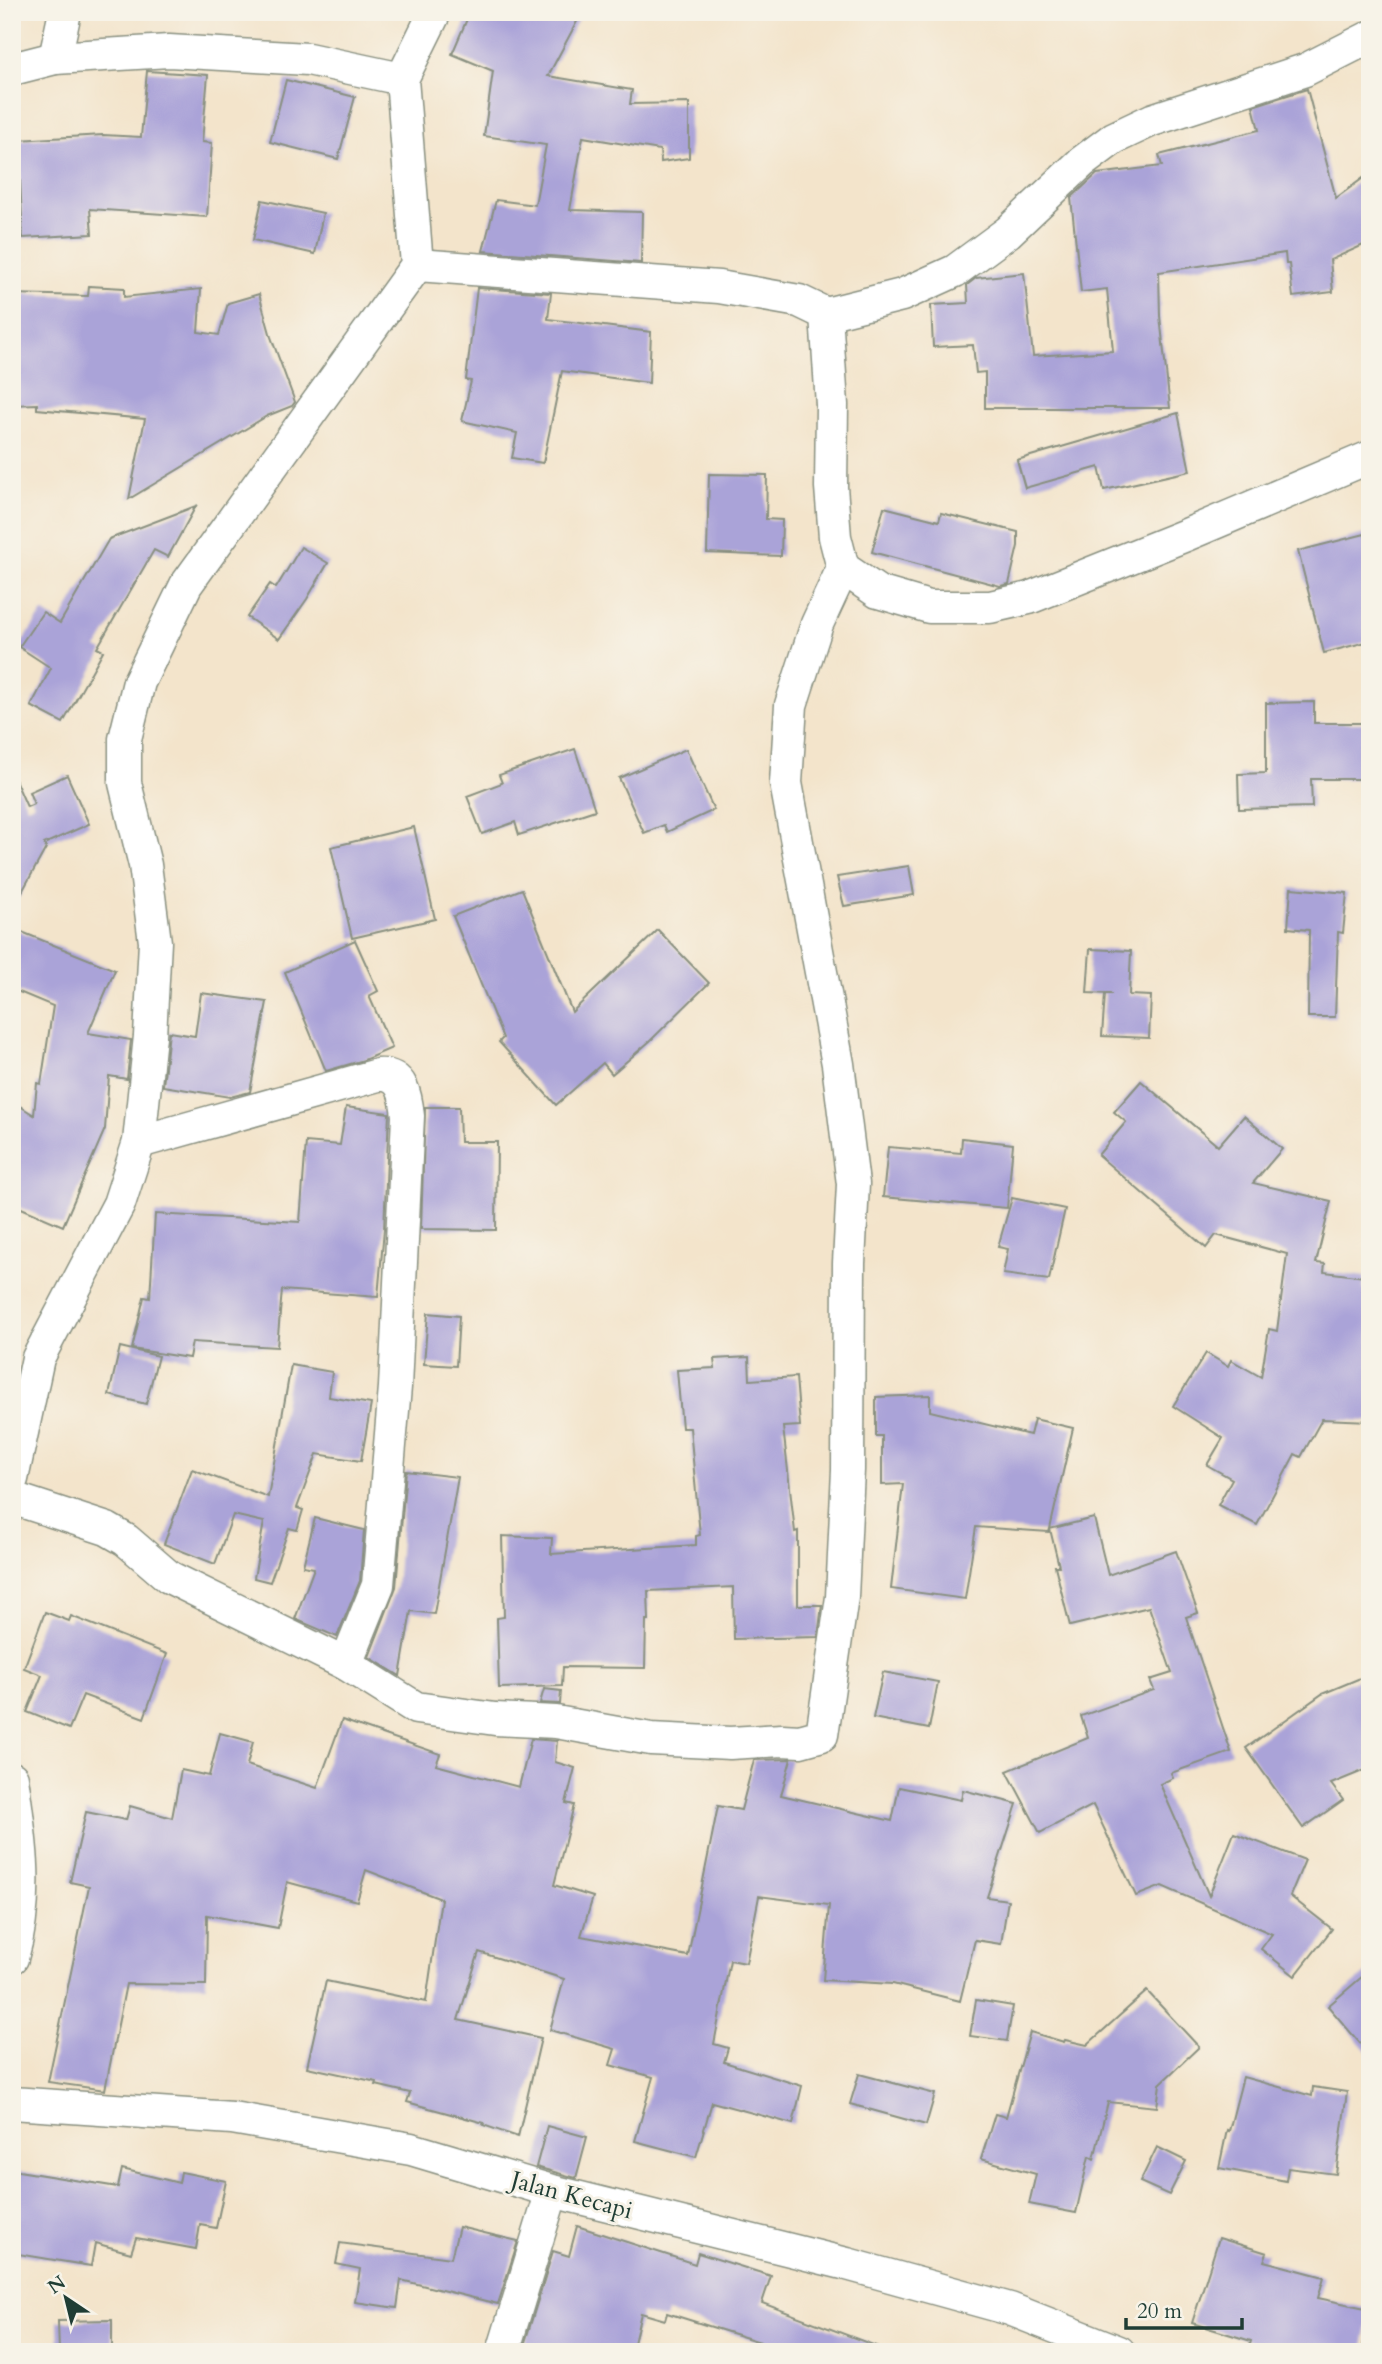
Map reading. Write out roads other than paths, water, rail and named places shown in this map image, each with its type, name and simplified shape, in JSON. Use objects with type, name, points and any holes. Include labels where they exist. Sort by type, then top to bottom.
[{"type":"street","points":[[55,58],[65,12]]},
{"type":"street","points":[[12,1479],[38,1358],[119,1204],[139,1143],[150,1035],[155,942],[145,865],[125,783],[125,739],[139,682],[186,585],[417,265],[402,79],[435,12]]},
{"type":"street","points":[[417,265],[719,287],[799,301],[826,314],[902,295],[955,271],[1007,232],[1082,162],[1114,138],[1152,120],[1305,69],[1370,37]]},
{"type":"street","points":[[12,69],[55,58],[169,51],[308,59],[402,79]]},
{"type":"street","points":[[826,314],[832,405],[831,487],[835,537],[844,568],[878,592],[929,607],[990,607],[1029,598],[1370,457]]},
{"type":"street","points":[[12,1498],[107,1529],[126,1540],[169,1577],[346,1664],[416,1708],[495,1719],[556,1722],[651,1739],[730,1743],[800,1741],[822,1735],[842,1597],[848,1470],[849,1263],[853,1184],[838,1064],[786,783],[791,705],[817,624],[844,568]]},
{"type":"street","points":[[139,1143],[378,1074],[388,1074],[396,1079],[402,1088],[408,1116],[395,1387],[378,1585],[346,1664]]},
{"type":"street","points":[[12,1778],[23,1853],[22,1902],[17,1942],[12,1958]]},
{"type":"street","name":"Jalan Kecapi","points":[[12,2103],[232,2118],[411,2149],[552,2191],[847,2264],[1010,2309],[1119,2352]]},
{"type":"street","points":[[503,2352],[552,2191]]}]
